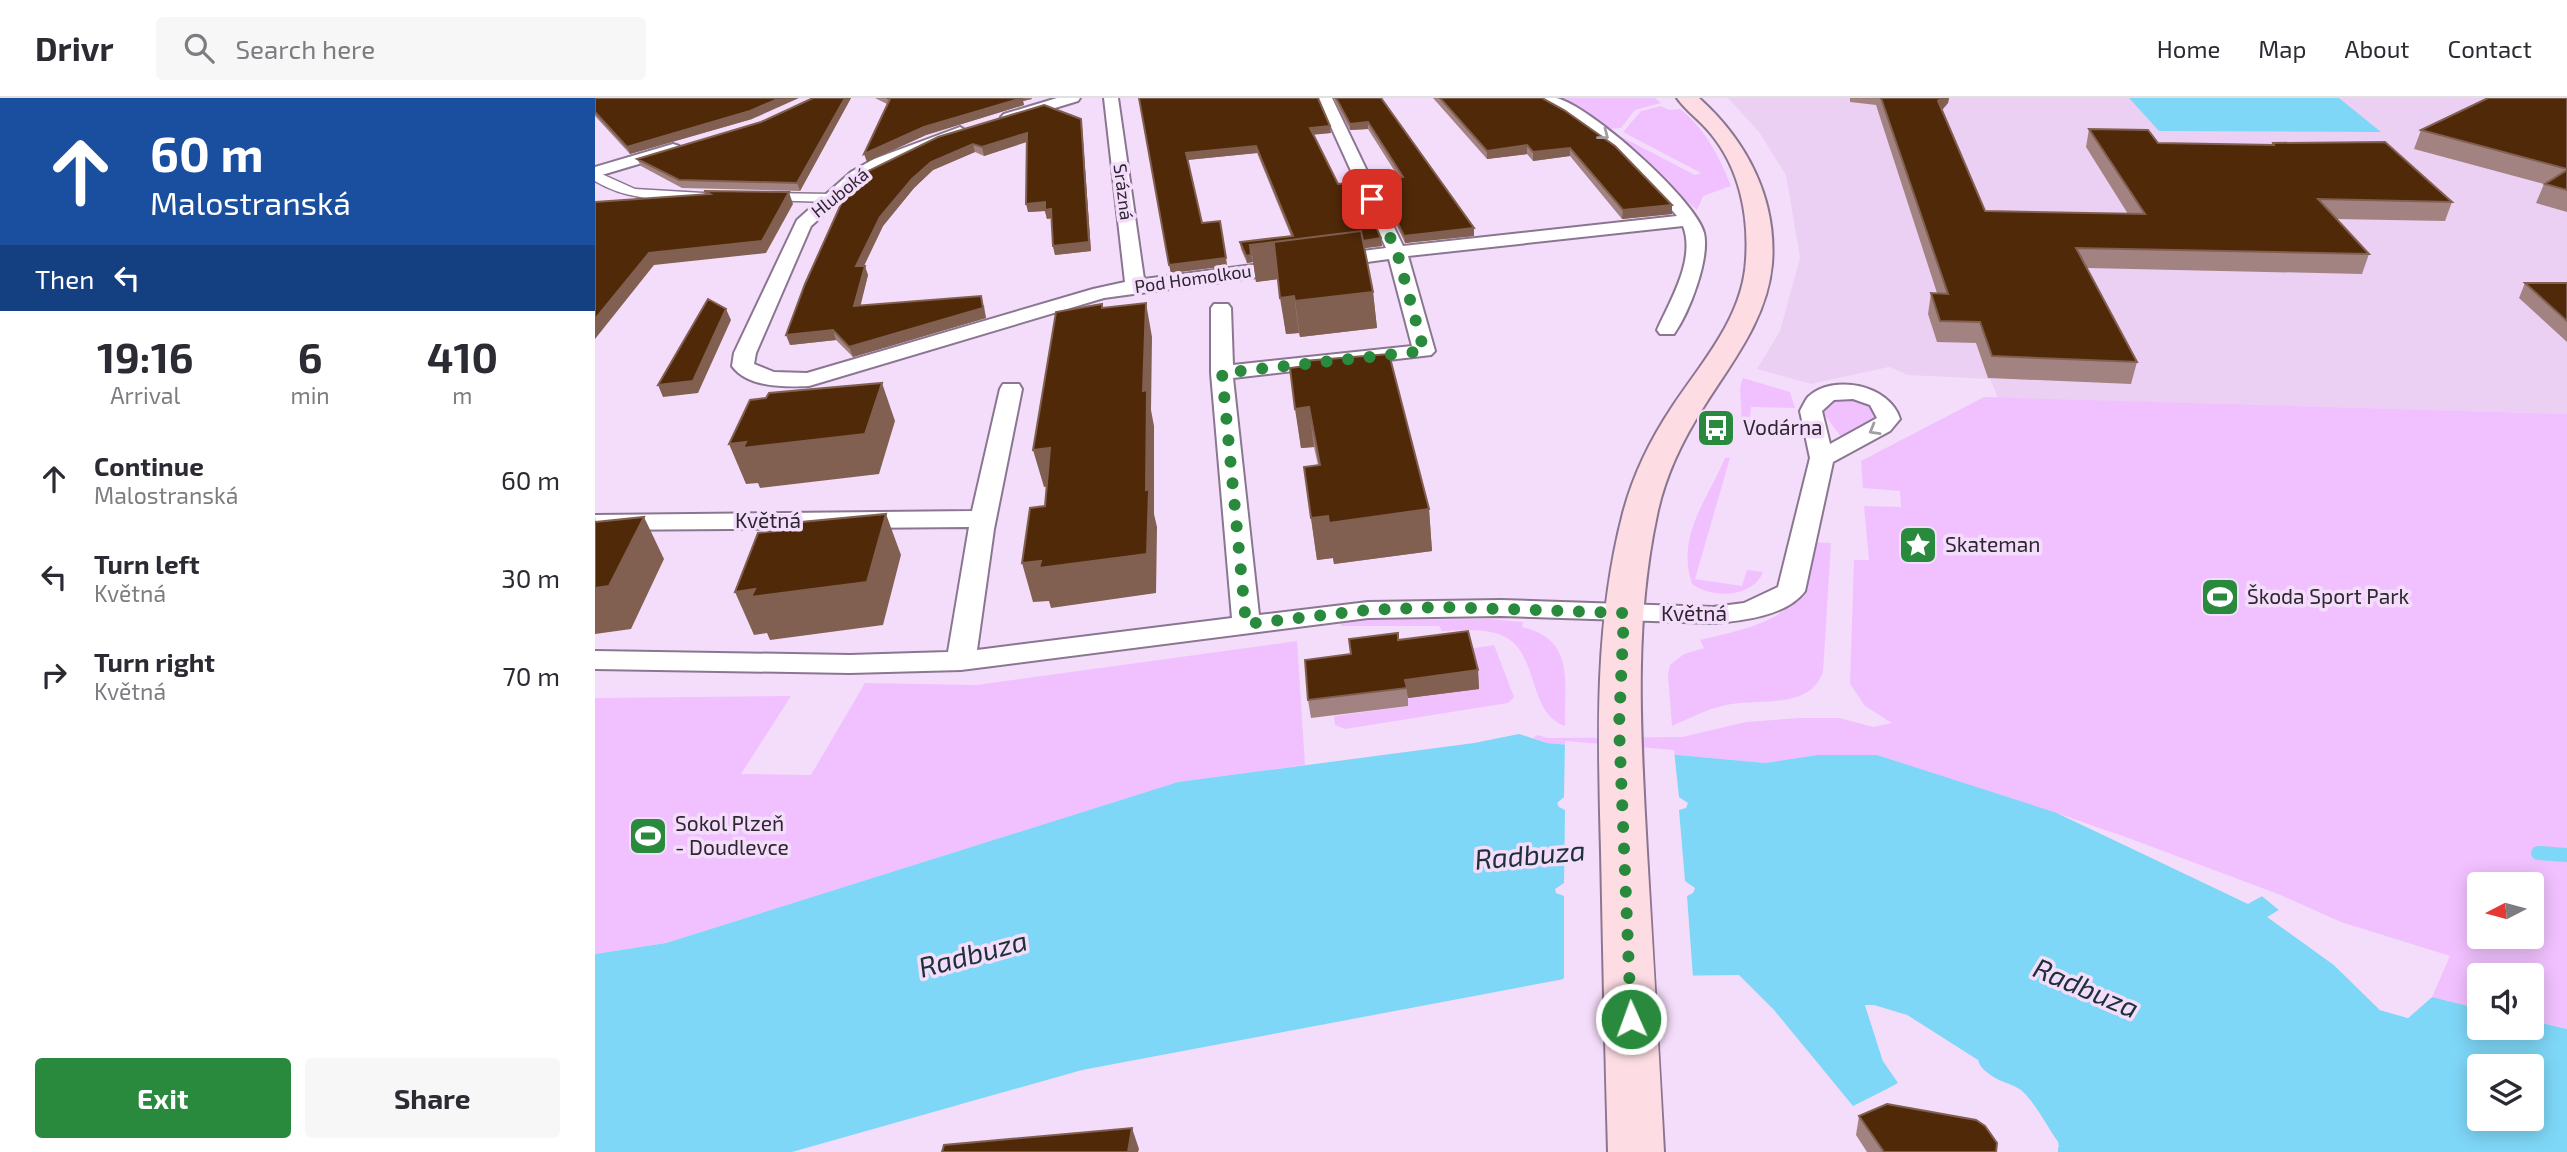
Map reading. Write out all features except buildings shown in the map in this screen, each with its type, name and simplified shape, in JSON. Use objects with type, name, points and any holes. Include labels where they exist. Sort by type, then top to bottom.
[{"type":"main road","points":[[1636,1152],[1619,726],[1624,613],[1640,515],[1655,464],[1676,425],[1745,318],[1759,267],[1760,223],[1752,187],[1730,145],[1713,123],[1687,98]]},
{"type":"street","name":"Hluboká","points":[[751,373],[743,366],[743,360],[777,279],[803,224],[831,198],[857,176],[933,140],[1073,98]]},
{"type":"street","name":"Srázná","points":[[1111,98],[1135,286]]},
{"type":"street","points":[[1222,373],[1424,351],[1397,252],[1325,98]]},
{"type":"street","points":[[1547,98],[1603,133],[1660,184],[1689,220],[1695,233],[1693,265],[1667,330]]},
{"type":"street","points":[[595,174],[693,144]]},
{"type":"street","points":[[595,174],[615,190],[639,194],[718,197]]},
{"type":"street","points":[[756,197],[831,198]]},
{"type":"street","name":"Pod Homolkou","points":[[751,373],[785,379],[809,379],[1100,293],[1135,286],[1397,252],[1689,220]]},
{"type":"street","points":[[1221,307],[1222,373],[1246,624]]},
{"type":"street","points":[[961,661],[983,519],[1011,389]]},
{"type":"street","name":"Květná","points":[[595,660],[851,664],[961,661],[1368,610],[1443,607],[1713,615],[1747,613],[1769,605],[1791,591],[1822,458],[1811,411],[1812,404],[1829,394],[1856,393],[1871,397],[1889,411],[1889,419],[1882,426],[1822,458]]},
{"type":"street","name":"Květná","points":[[596,522],[983,519]]},
{"type":"shaded area","points":[[1559,98],[1655,98],[1661,103],[1635,110],[1621,128],[1607,129]]},
{"type":"shaded area","points":[[1728,98],[2567,98],[2567,414],[1998,398],[1990,379],[1908,375],[1889,367],[1811,384],[1757,369],[1780,331],[1800,258],[1786,175],[1759,132]]},
{"type":"shaded area","points":[[1661,106],[1669,110],[1680,109],[1697,126],[1716,154],[1731,186],[1703,196],[1697,210],[1614,136],[1618,135],[1695,175],[1701,173],[1623,132],[1641,111]]},
{"type":"shaded area","points":[[1743,378],[1790,392],[1795,408],[1751,407],[1750,417],[1741,417],[1740,387]]},
{"type":"shaded area","name":"Škoda Sport Park","points":[[1984,397],[2567,414],[2567,1029],[2544,1024],[2544,963],[2467,963],[2467,1006],[2432,997],[2450,956],[2341,922],[2278,894],[2123,836],[1877,755],[1817,755],[1765,763],[1547,743],[1533,738],[1537,735],[1548,738],[1682,737],[1746,722],[1799,718],[1840,718],[1873,727],[1892,723],[1865,706],[1850,684],[1854,560],[1869,560],[1864,506],[1901,507],[1900,491],[1863,488],[1861,461]]},
{"type":"shaded area","points":[[1835,399],[1854,399],[1873,406],[1877,417],[1841,437],[1822,411],[1828,402]]},
{"type":"shaded area","points":[[1725,458],[1730,458],[1695,579],[1742,586],[1747,570],[1763,572],[1751,587],[1721,594],[1700,589],[1692,584],[1688,550],[1696,519]]},
{"type":"shaded area","points":[[1816,542],[1831,543],[1823,672],[1816,685],[1794,698],[1722,706],[1672,726],[1668,675],[1670,665],[1684,654],[1704,648],[1700,640],[1763,622],[1790,606],[1808,579]]},
{"type":"shaded area","points":[[1490,619],[1523,622],[1522,627],[1551,641],[1559,652],[1565,679],[1565,726],[1553,719],[1545,709],[1524,658],[1507,638],[1492,632],[1475,630],[1442,631],[1439,626],[1341,626],[1341,621],[1360,620]]},
{"type":"shaded area","points":[[1297,641],[1305,765],[1178,782],[666,943],[595,954],[595,698],[791,696],[741,774],[811,775],[865,683],[976,685]]},
{"type":"shaded area","points":[[1494,645],[1514,697],[1508,703],[1345,729],[1335,725],[1334,716],[1408,706],[1406,698],[1469,649]]},
{"type":"water","points":[[2129,98],[2339,98],[2381,132],[2159,131]]},
{"type":"water","name":"Radbuza","points":[[1519,734],[1547,743],[1765,763],[1817,755],[1877,755],[2057,813],[2248,903],[2262,896],[2279,910],[2268,917],[2334,965],[2380,1010],[2408,1018],[2432,997],[2467,1006],[2467,1040],[2544,1040],[2544,1024],[2567,1029],[2567,1152],[2058,1152],[2058,1142],[2037,1109],[2017,1087],[1993,1077],[1977,1060],[1907,1015],[1865,1005],[1883,1061],[1899,1083],[1853,1106],[1774,1010],[1739,975],[1575,977],[1082,1070],[792,1152],[595,1152],[595,954],[666,943],[1178,782],[1474,743]]},
{"type":"pier","points":[[1565,741],[1674,750],[1679,797],[1688,803],[1686,808],[1679,810],[1685,881],[1695,888],[1693,893],[1687,896],[1693,977],[1702,979],[1576,980],[1555,984],[1564,978],[1564,896],[1556,893],[1555,889],[1564,883],[1565,810],[1557,803],[1564,797]]},
{"type":"pier","points":[[2057,813],[2088,824],[2249,899],[2264,893],[2283,909],[2282,913],[2274,917],[2337,962],[2382,1007],[2407,1014],[2433,994],[2432,997],[2408,1018],[2380,1010],[2334,965],[2267,917],[2279,910],[2262,896],[2248,904]]},
{"type":"pier","points":[[1865,1005],[1907,1015],[1978,1060],[1981,1068],[2003,1084],[2021,1090],[2059,1147],[2055,1147],[2019,1093],[2001,1087],[1979,1071],[1975,1063],[1905,1018],[1874,1008],[1869,1008],[1886,1059],[1902,1084],[1851,1109],[1898,1083],[1883,1061]]},
{"type":"waterway","points":[[2538,853],[2567,855]]},
{"type":"place","name":"Vodárna","points":[[1716,428]]},
{"type":"place","name":"Skateman","points":[[1918,545]]},
{"type":"place","name":"Škoda Sport Park","points":[[2220,597]]},
{"type":"place","name":"Sokol Plzeň - Doudlevce","points":[[648,836]]},
{"type":"route","points":[[1372,199],[1397,252],[1424,351],[1222,373],[1246,624],[1368,610],[1443,607],[1624,613],[1619,726],[1631,1019]]}]
